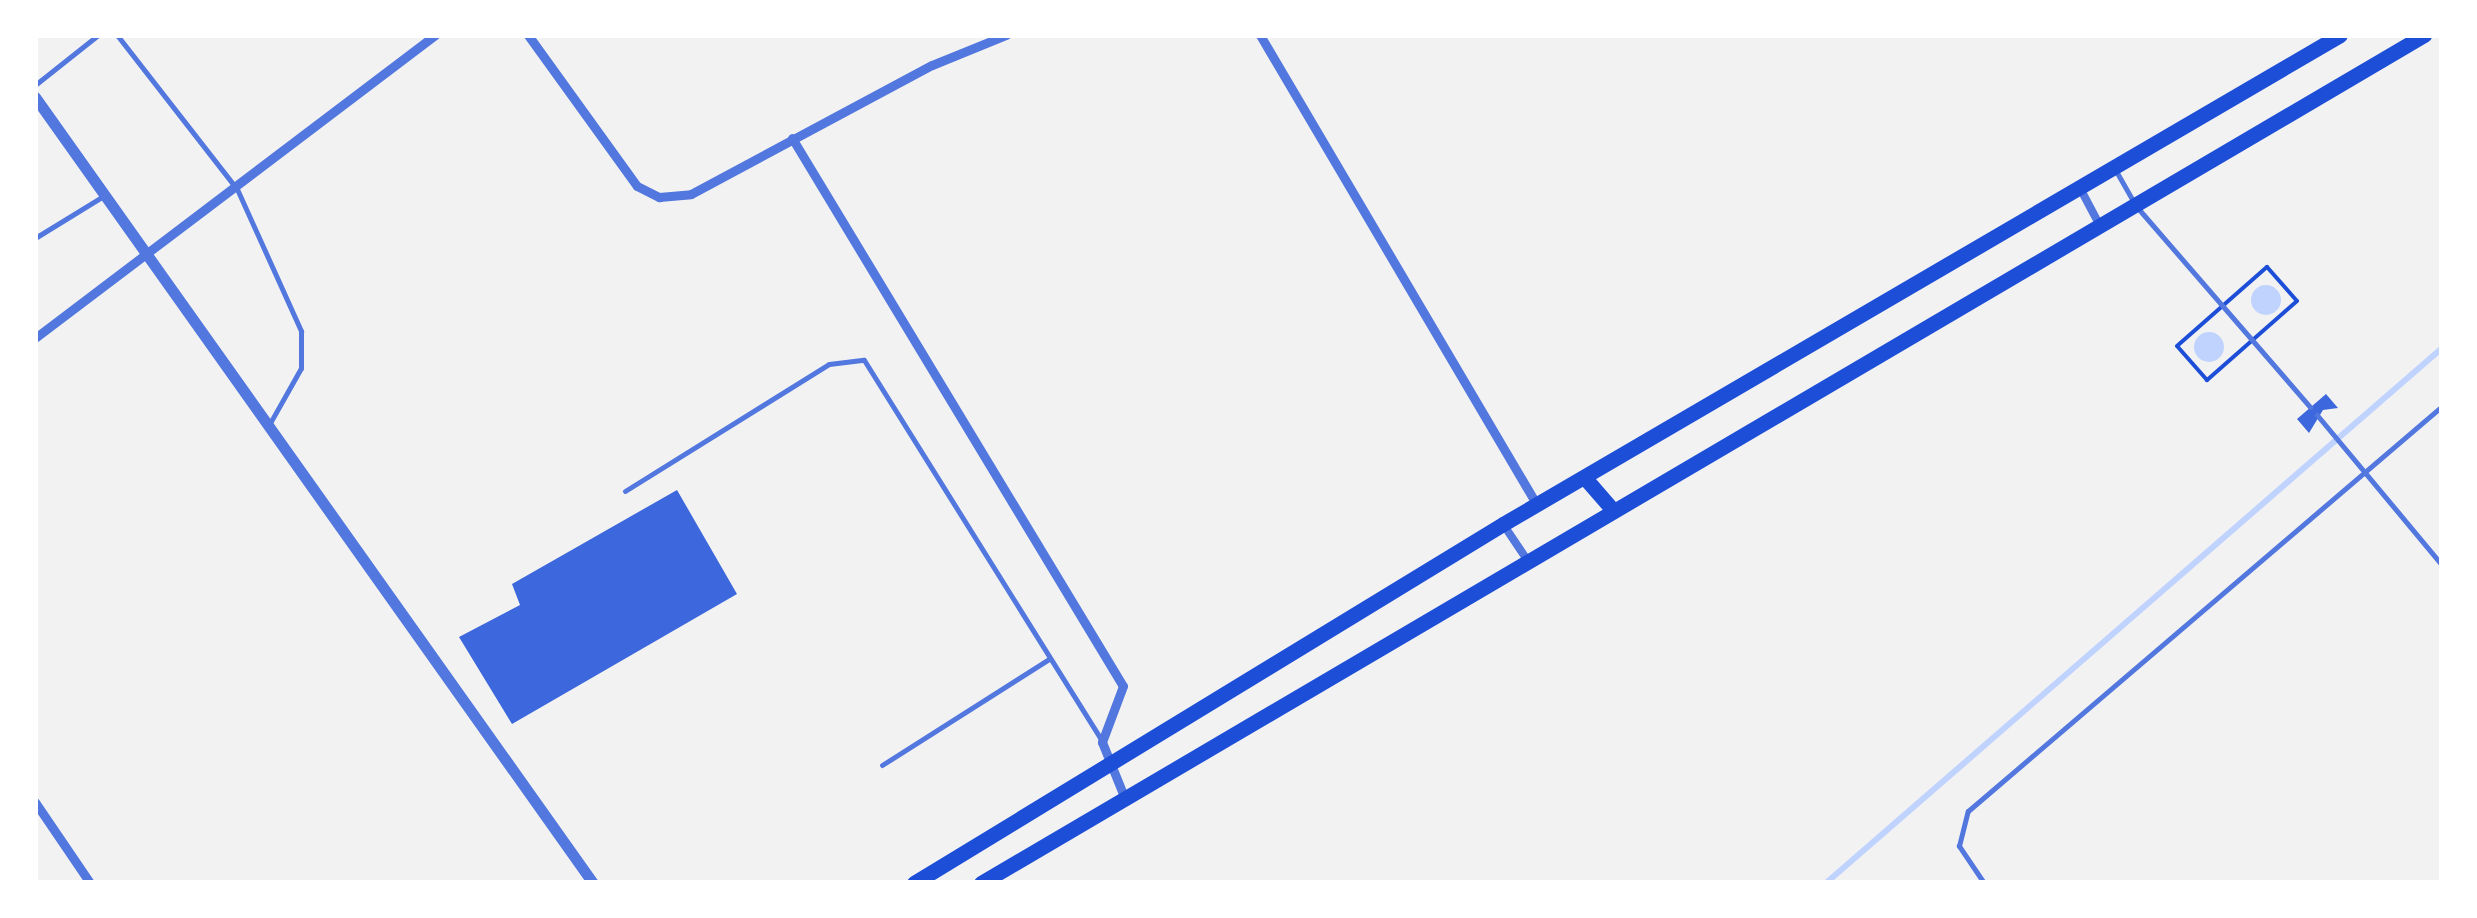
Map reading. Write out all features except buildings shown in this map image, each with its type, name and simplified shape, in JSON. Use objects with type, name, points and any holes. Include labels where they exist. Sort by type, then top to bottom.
[{"type":"main road","points":[[914,883],[1104,763],[1503,524],[2081,190],[2340,35]]},
{"type":"main road","points":[[981,883],[1122,794],[1610,507],[2136,206],[2424,35]]},
{"type":"main road","points":[[1585,478],[1610,507]]},
{"type":"street","points":[[35,338],[237,189],[435,35]]},
{"type":"street","points":[[528,35],[637,186],[659,197],[691,194],[792,138],[1006,35]]},
{"type":"street","points":[[1260,35],[1537,505]]},
{"type":"street","points":[[35,96],[593,883]]},
{"type":"street","points":[[792,138],[1123,686],[1102,742],[1104,763],[1122,794]]},
{"type":"street","points":[[2081,190],[2101,226]]},
{"type":"street","points":[[1503,524],[1525,557]]},
{"type":"street","points":[[35,802],[90,883]]},
{"type":"lane","points":[[35,84],[98,35]]},
{"type":"lane","points":[[117,35],[237,189],[304,350],[269,424]]},
{"type":"lane","points":[[2115,169],[2136,206],[2310,407]]},
{"type":"lane","points":[[35,238],[108,194]]},
{"type":"lane","points":[[626,491],[828,364],[864,360],[1102,742]]},
{"type":"lane","points":[[1984,883],[1959,846],[1968,811],[2442,406]]},
{"type":"lane","points":[[2317,415],[2442,566]]},
{"type":"lane","points":[[882,764],[1049,659]]},
{"type":"water","points":[[2266,285],[2277,289],[2281,300],[2277,311],[2266,315],[2255,311],[2251,300],[2255,289]]},
{"type":"water","points":[[2209,332],[2220,336],[2224,347],[2220,358],[2209,362],[2198,358],[2194,347],[2198,336]]},
{"type":"waterway","points":[[1826,883],[2442,348]]}]
